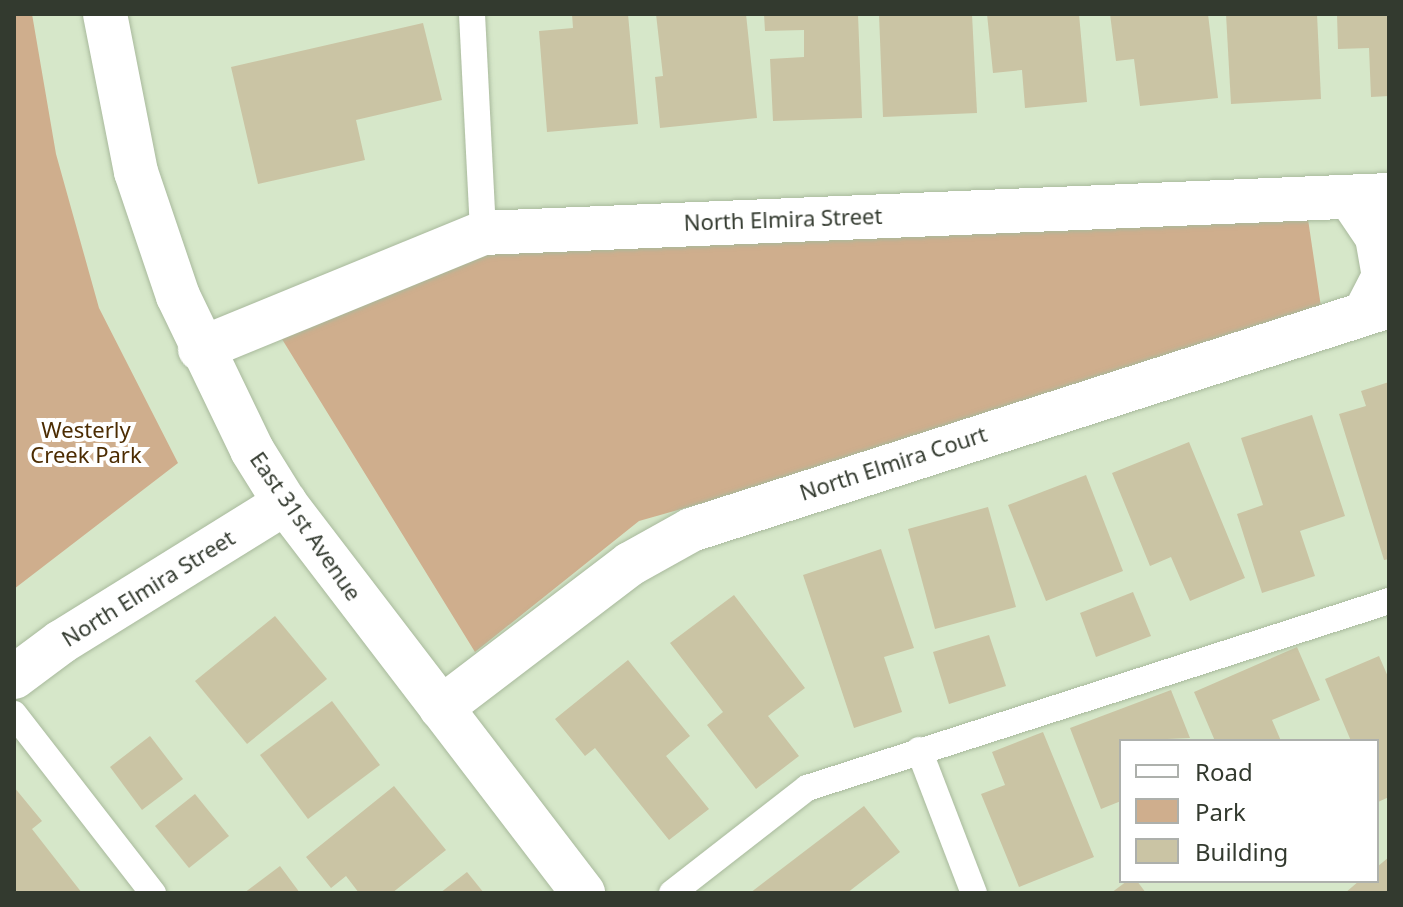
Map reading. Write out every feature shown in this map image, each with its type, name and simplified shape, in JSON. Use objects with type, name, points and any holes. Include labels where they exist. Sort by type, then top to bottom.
[{"type":"street","name":"East 31st Avenue","points":[[105,14],[136,172],[200,349],[285,503],[583,893]]},
{"type":"street","name":"North Elmira Street","points":[[200,349],[483,233],[1370,196]]},
{"type":"street","points":[[1370,196],[1384,276],[1377,310]]},
{"type":"street","name":"North Elmira Court","points":[[441,708],[630,564],[691,530],[1377,310]]},
{"type":"street","name":"North Elmira Street","points":[[14,677],[61,642],[285,503]]},
{"type":"lane","points":[[472,14],[483,233]]},
{"type":"lane","points":[[672,893],[807,788],[1389,601]]},
{"type":"lane","points":[[14,714],[153,893]]},
{"type":"lane","points":[[919,750],[974,893]]},
{"type":"green space","name":"Westerly Creek Park","points":[[14,14],[32,14],[56,154],[99,308],[178,463],[14,589]]},
{"type":"green space","points":[[1305,199],[1324,327],[639,521],[475,652],[277,331],[483,233]]},
{"type":"building","points":[[572,14],[628,14],[638,124],[547,132],[539,31],[573,28]]},
{"type":"building","points":[[656,14],[746,14],[757,118],[660,128],[655,77],[663,76]]},
{"type":"building","points":[[764,14],[858,14],[862,118],[773,121],[770,59],[804,57],[804,30],[765,31]]},
{"type":"building","points":[[879,14],[972,14],[977,113],[883,117]]},
{"type":"building","points":[[987,14],[1079,14],[1087,102],[1025,108],[1022,70],[993,73]]},
{"type":"building","points":[[1110,14],[1208,14],[1218,98],[1140,106],[1134,59],[1116,61]]},
{"type":"building","points":[[1226,14],[1317,14],[1321,99],[1231,104]]},
{"type":"building","points":[[1337,14],[1389,14],[1389,96],[1371,97],[1369,48],[1338,49]]},
{"type":"building","points":[[423,23],[442,100],[356,120],[365,160],[258,184],[231,67]]},
{"type":"building","points":[[1389,382],[1389,559],[1384,560],[1339,414],[1366,406],[1361,391]]},
{"type":"building","points":[[1312,415],[1345,516],[1300,531],[1315,576],[1262,593],[1237,514],[1263,505],[1241,438]]},
{"type":"building","points":[[1189,442],[1245,578],[1190,601],[1171,557],[1150,566],[1112,473]]},
{"type":"building","points":[[1086,475],[1123,571],[1046,601],[1008,505]]},
{"type":"building","points":[[988,507],[1016,607],[935,629],[908,529]]},
{"type":"building","points":[[881,549],[914,648],[884,657],[902,712],[854,728],[803,575]]},
{"type":"building","points":[[1133,592],[1151,636],[1096,657],[1080,613]]},
{"type":"building","points":[[734,595],[805,688],[768,716],[799,756],[756,789],[707,725],[723,712],[670,643]]},
{"type":"building","points":[[275,616],[327,679],[247,744],[195,681]]},
{"type":"building","points":[[989,635],[1006,686],[949,704],[933,652]]},
{"type":"building","points":[[1297,647],[1320,700],[1272,720],[1280,739],[1214,739],[1194,692]]},
{"type":"building","points":[[1379,656],[1389,679],[1389,797],[1379,802],[1379,739],[1350,739],[1325,679]]},
{"type":"building","points":[[628,660],[690,736],[666,756],[709,809],[669,840],[595,748],[585,756],[555,719]]},
{"type":"building","points":[[1171,690],[1190,738],[1119,739],[1119,802],[1101,809],[1070,728]]},
{"type":"building","points":[[332,701],[380,765],[308,819],[260,755]]},
{"type":"building","points":[[1043,732],[1094,857],[1019,887],[981,794],[1005,785],[992,752]]},
{"type":"building","points":[[150,736],[183,779],[142,810],[110,767]]},
{"type":"building","points":[[394,786],[446,850],[392,893],[359,893],[346,876],[331,888],[306,857]]},
{"type":"building","points":[[14,787],[42,821],[32,829],[82,893],[14,893]]},
{"type":"building","points":[[195,794],[229,836],[189,868],[155,826]]},
{"type":"building","points":[[864,806],[900,852],[847,893],[750,893]]},
{"type":"building","points":[[1389,857],[1389,893],[1345,893],[1357,883],[1379,883],[1379,865]]},
{"type":"building","points":[[280,866],[300,893],[244,893]]},
{"type":"building","points":[[467,872],[484,893],[440,893]]},
{"type":"building","points":[[1124,883],[1138,883],[1146,893],[1111,893]]}]
